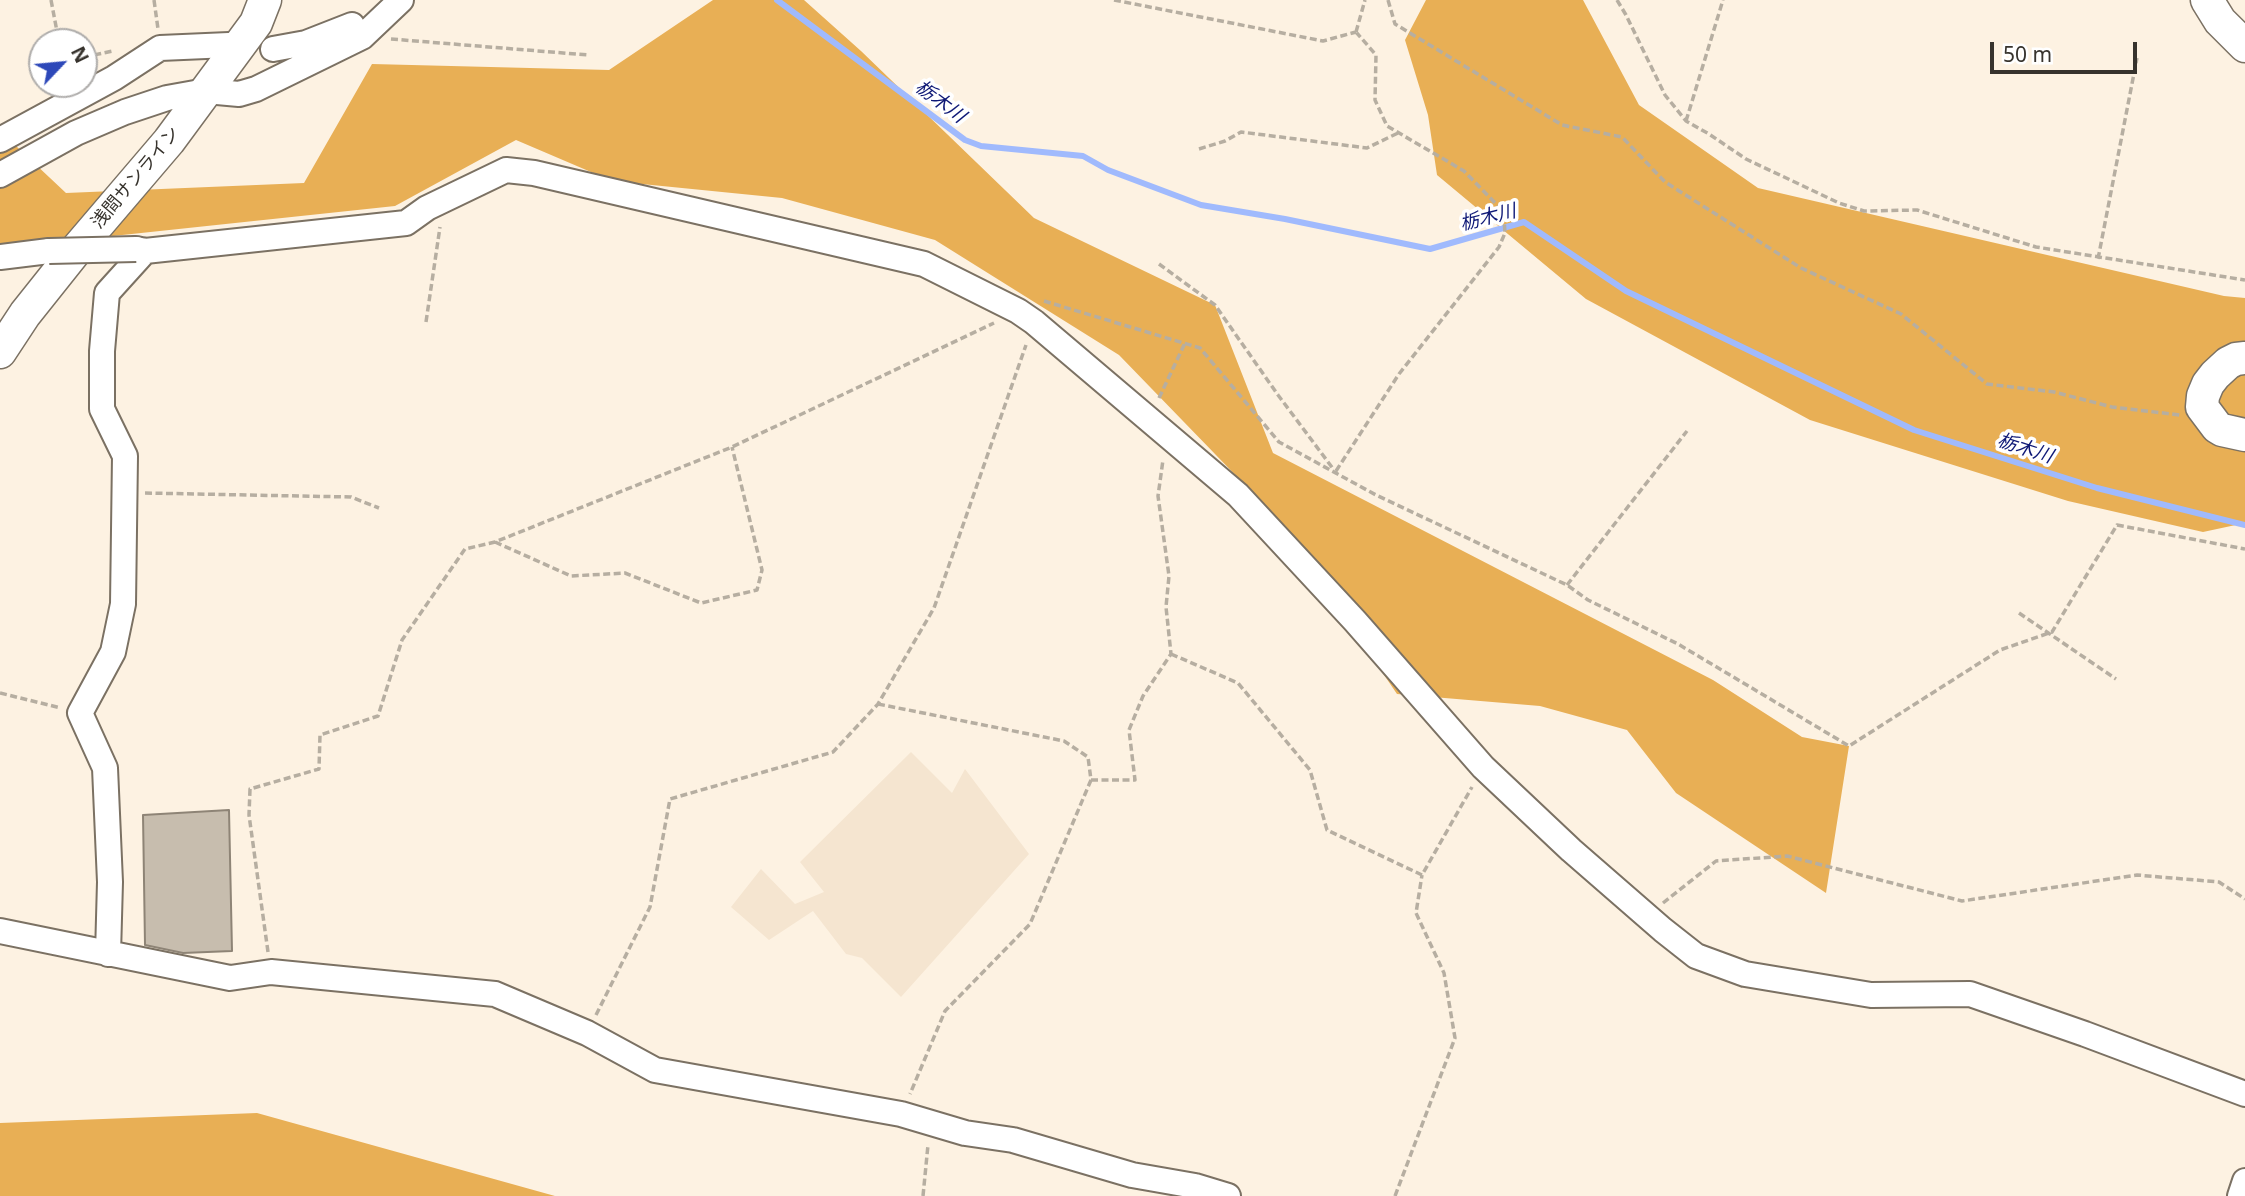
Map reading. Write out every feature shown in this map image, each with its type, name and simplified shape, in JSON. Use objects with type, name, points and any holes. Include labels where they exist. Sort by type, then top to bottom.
[{"type":"main road","name":"浅間サンライン","points":[[0,352],[26,314],[169,141],[256,23],[265,0]]},
{"type":"main road","points":[[2207,0],[2220,21],[2245,46]]},
{"type":"main road","points":[[2245,358],[2228,363],[2208,384],[2202,407],[2222,430],[2245,435]]},
{"type":"street","points":[[0,174],[76,133],[167,98],[206,91],[239,94],[256,89],[362,37],[399,0]]},
{"type":"street","points":[[273,49],[306,43],[348,28],[399,0]]},
{"type":"street","points":[[0,140],[114,78],[160,48],[229,46]]},
{"type":"street","points":[[0,257],[49,251],[141,250],[406,223],[426,208],[506,170],[534,173],[924,264],[1030,310],[1157,427],[1238,495],[1355,621],[1483,767],[1570,850],[1696,956],[1745,974],[1871,995],[1970,994],[2245,1094]]},
{"type":"street","points":[[108,954],[110,882],[105,768],[80,713],[113,652],[122,604],[125,456],[102,409],[107,293],[141,250]]},
{"type":"street","points":[[0,931],[230,978],[271,972],[495,994],[587,1033],[655,1070],[901,1114],[965,1133],[1013,1139],[1132,1175],[1195,1186],[1228,1196]]},
{"type":"street","points":[[2240,1196],[2245,1181]]},
{"type":"path","points":[[51,0],[56,28]]},
{"type":"path","points":[[154,0],[160,48]]},
{"type":"path","points":[[1114,0],[1323,40],[1356,32]]},
{"type":"path","points":[[1356,32],[1365,0]]},
{"type":"path","points":[[1388,0],[1395,24],[1562,125],[1622,137],[1665,182],[1801,268],[1901,314],[1987,384],[2054,392],[2112,407],[2208,417]]},
{"type":"path","points":[[1616,0],[1665,95],[1686,121],[1746,159],[1839,204],[1864,211],[1917,211],[2036,247],[2245,280]]},
{"type":"path","points":[[1686,121],[1723,0]]},
{"type":"path","points":[[1336,471],[1399,374],[1499,247],[1505,233],[1504,218],[1499,207],[1464,171],[1387,126],[1375,100],[1376,55],[1356,32]]},
{"type":"path","points":[[362,37],[588,55]]},
{"type":"path","points":[[2098,258],[2137,58]]},
{"type":"path","points":[[1199,149],[1226,141],[1241,132],[1367,148],[1398,132]]},
{"type":"path","points":[[426,208],[441,220],[426,322]]},
{"type":"path","points":[[1160,264],[1215,305],[1278,395],[1336,471]]},
{"type":"path","points":[[587,1033],[650,907],[670,799],[833,752],[878,704],[934,608],[1030,310]]},
{"type":"path","points":[[271,972],[249,815],[250,789],[319,769],[320,734],[377,716],[402,640],[464,549],[495,542],[732,447],[1030,310],[1200,348],[1279,442],[1376,495],[1567,585],[1588,600],[1678,644],[1849,746],[2000,650],[2052,632],[2116,525],[2245,549]]},
{"type":"path","points":[[1091,780],[1135,780],[1129,730],[1143,696],[1171,654],[1166,607],[1169,576],[1158,496],[1157,427],[1185,343]]},
{"type":"path","points":[[1567,585],[1687,431]]},
{"type":"path","points":[[495,542],[571,576],[625,573],[701,603],[757,590],[762,570],[732,447]]},
{"type":"path","points":[[124,492],[351,497],[379,508]]},
{"type":"path","points":[[2019,613],[2116,679]]},
{"type":"path","points":[[1171,654],[1238,682],[1310,770],[1327,830],[1422,875]]},
{"type":"path","points":[[0,693],[80,713]]},
{"type":"path","points":[[878,704],[1064,741],[1088,757],[1091,780],[1030,924],[946,1011],[901,1114]]},
{"type":"path","points":[[1395,1196],[1455,1038],[1444,973],[1416,913],[1422,875],[1483,767]]},
{"type":"path","points":[[1647,915],[1716,861],[1787,856],[1962,901],[2137,875],[2219,882],[2245,899]]},
{"type":"path","points":[[923,1196],[930,1122]]},
{"type":"shaded area","points":[[713,0],[804,0],[861,51],[1034,218],[1215,305],[1273,453],[1713,680],[1802,737],[1849,746],[1826,893],[1676,793],[1627,730],[1540,706],[1397,694],[1278,519],[1119,355],[935,240],[782,198],[612,181],[516,140],[395,206],[0,248],[0,131],[66,193],[304,183],[372,64],[609,70]]},
{"type":"shaded area","points":[[1426,0],[1583,0],[1639,105],[1758,188],[2224,296],[2245,298],[2245,523],[2203,532],[2068,501],[1810,420],[1586,299],[1437,175],[1428,115],[1405,40]]},
{"type":"shaded area","points":[[911,752],[952,793],[965,769],[1029,854],[901,997],[862,958],[846,954],[813,911],[769,940],[731,907],[761,869],[795,904],[824,892],[800,862]]},
{"type":"shaded area","points":[[257,1113],[555,1196],[0,1196],[0,1123]]},
{"type":"building","points":[[229,810],[232,951],[183,953],[145,945],[143,815]]},
{"type":"waterway","name":"栃木川","points":[[777,0],[965,140],[981,146],[1083,156],[1108,170],[1201,205],[1285,219],[1430,249],[1524,222],[1626,291],[1914,430],[2097,488],[2245,525]]}]
